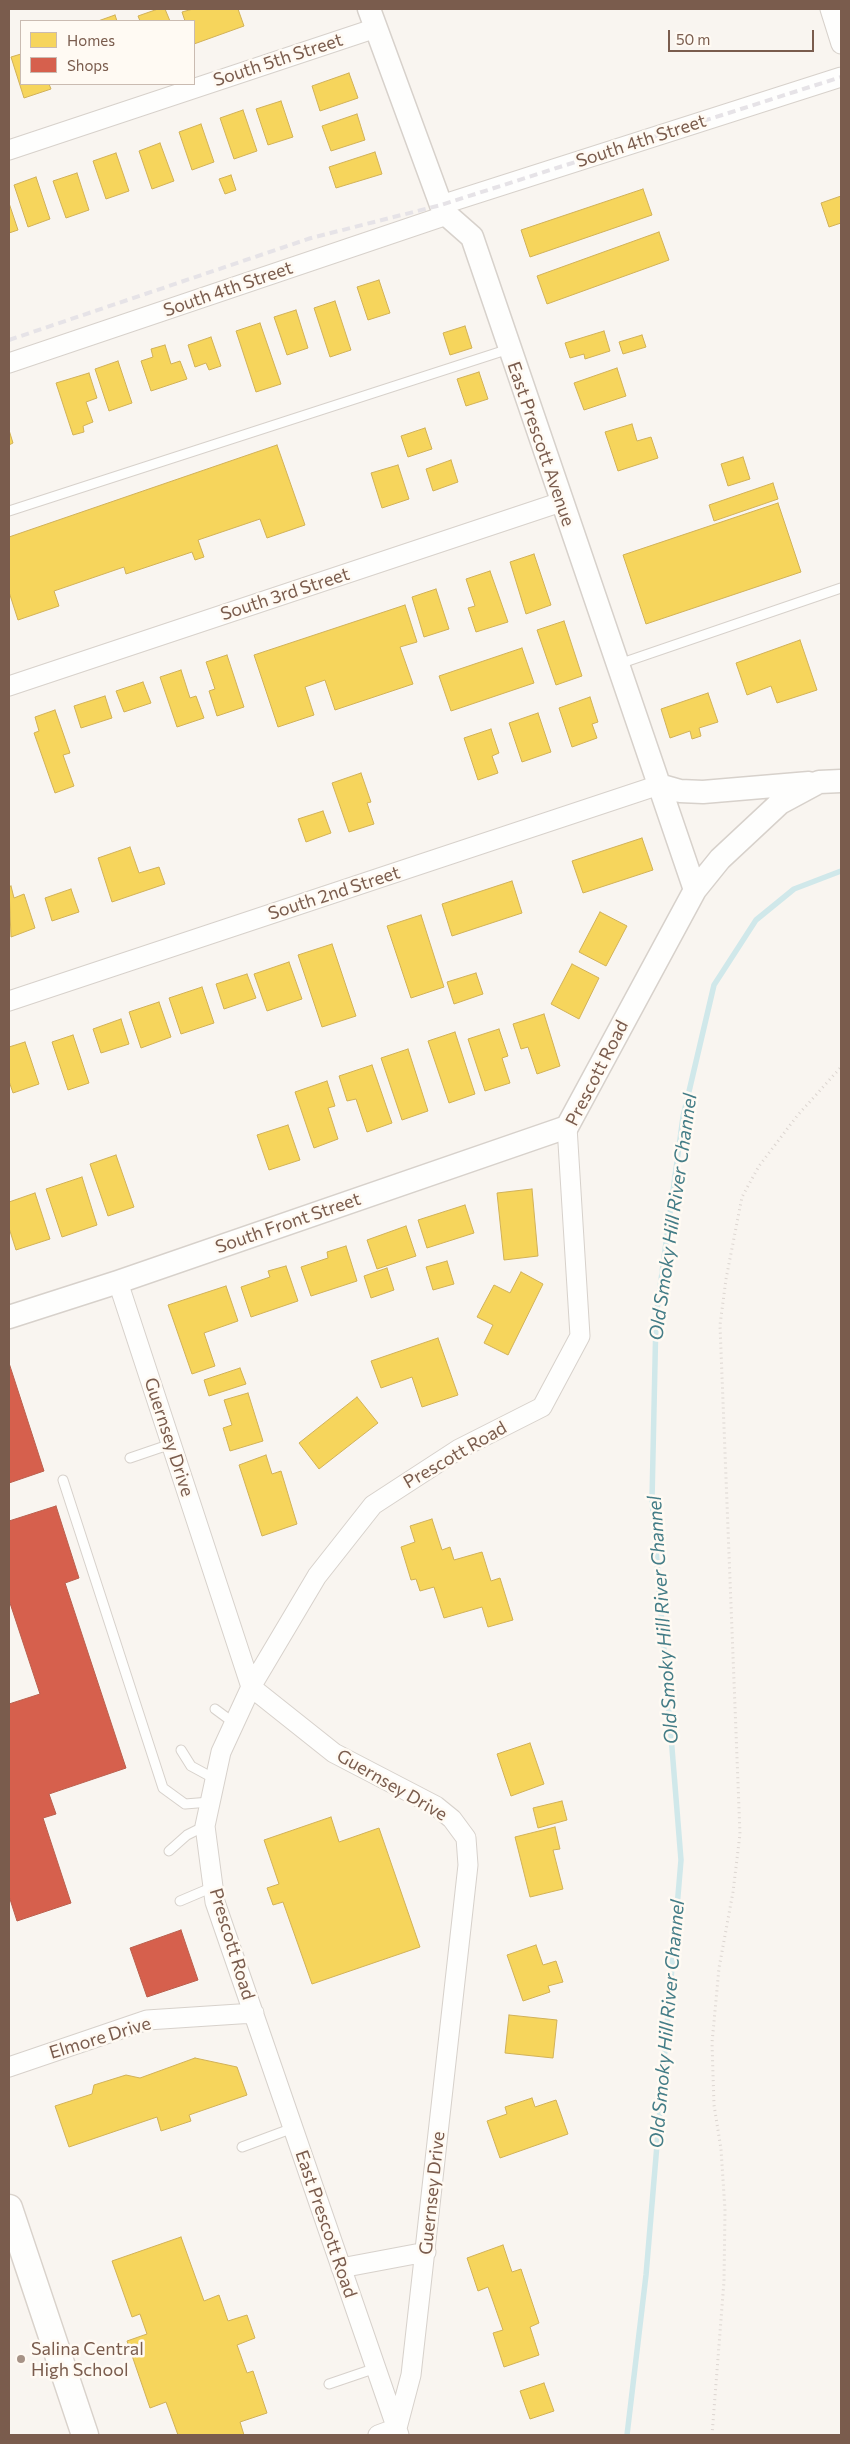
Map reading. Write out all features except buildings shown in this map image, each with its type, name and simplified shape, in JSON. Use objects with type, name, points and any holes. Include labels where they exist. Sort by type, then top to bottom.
[{"type":"main road","points":[[9,2208],[86,2435]]},
{"type":"street","points":[[830,9],[841,44]]},
{"type":"street","name":"South 5th Street","points":[[195,82],[372,18]]},
{"type":"street","name":"East Prescott Avenue","points":[[372,18],[444,210],[472,237],[694,890]]},
{"type":"street","name":"South 4th Street","points":[[9,363],[444,210],[841,77]]},
{"type":"street","name":"South 5th Street","points":[[9,150],[188,85]]},
{"type":"street","name":"South 3rd Street","points":[[9,686],[561,502]]},
{"type":"street","points":[[659,785],[680,790],[703,792],[841,781]]},
{"type":"street","name":"Prescott Road","points":[[254,2013],[215,1902],[205,1826],[221,1752],[234,1723],[251,1687],[317,1576],[373,1505],[459,1449],[542,1407],[580,1336],[567,1127],[694,890],[720,859],[774,809],[819,782]]},
{"type":"street","name":"South 2nd Street","points":[[9,1001],[659,785]]},
{"type":"street","name":"South Front Street","points":[[9,1317],[118,1282],[567,1127]]},
{"type":"street","name":"Guernsey Drive","points":[[118,1282],[251,1687],[334,1752],[436,1806],[452,1818],[466,1838],[468,1865],[426,2252],[411,2375],[398,2432]]},
{"type":"street","name":"Elmore Drive","points":[[9,2067],[147,2020],[254,2013]]},
{"type":"street","name":"East Prescott Road","points":[[254,2013],[398,2432]]},
{"type":"street","points":[[341,2268],[426,2252]]},
{"type":"street","points":[[378,2435],[398,2432]]},
{"type":"lane","points":[[9,511],[510,349]]},
{"type":"lane","points":[[617,664],[841,588]]},
{"type":"lane","points":[[130,1458],[171,1444]]},
{"type":"lane","points":[[63,1480],[163,1788],[185,1804],[210,1802]]},
{"type":"lane","points":[[215,1708],[234,1723]]},
{"type":"lane","points":[[181,1750],[191,1766],[215,1778]]},
{"type":"lane","points":[[170,1851],[187,1835],[205,1826]]},
{"type":"lane","points":[[180,1901],[213,1887]]},
{"type":"lane","points":[[242,2147],[293,2128]]},
{"type":"lane","points":[[329,2384],[376,2368]]},
{"type":"path","points":[[712,2435],[724,2280],[724,2210],[721,2149],[714,2105],[712,2043],[719,1968],[733,1892],[740,1834],[720,1325],[726,1279],[742,1197],[759,1166],[775,1144],[797,1116],[841,1067]]},
{"type":"waterway","name":"Old Smoky Hill River Channel","points":[[627,2435],[646,2275],[681,1860],[652,1500],[656,1317],[683,1117],[714,985],[756,920],[794,889],[841,871]]},
{"type":"railway","points":[[9,340],[311,238],[441,205],[841,77]]},
{"type":"place","name":"Salina Central High School","points":[[21,2359]]}]
